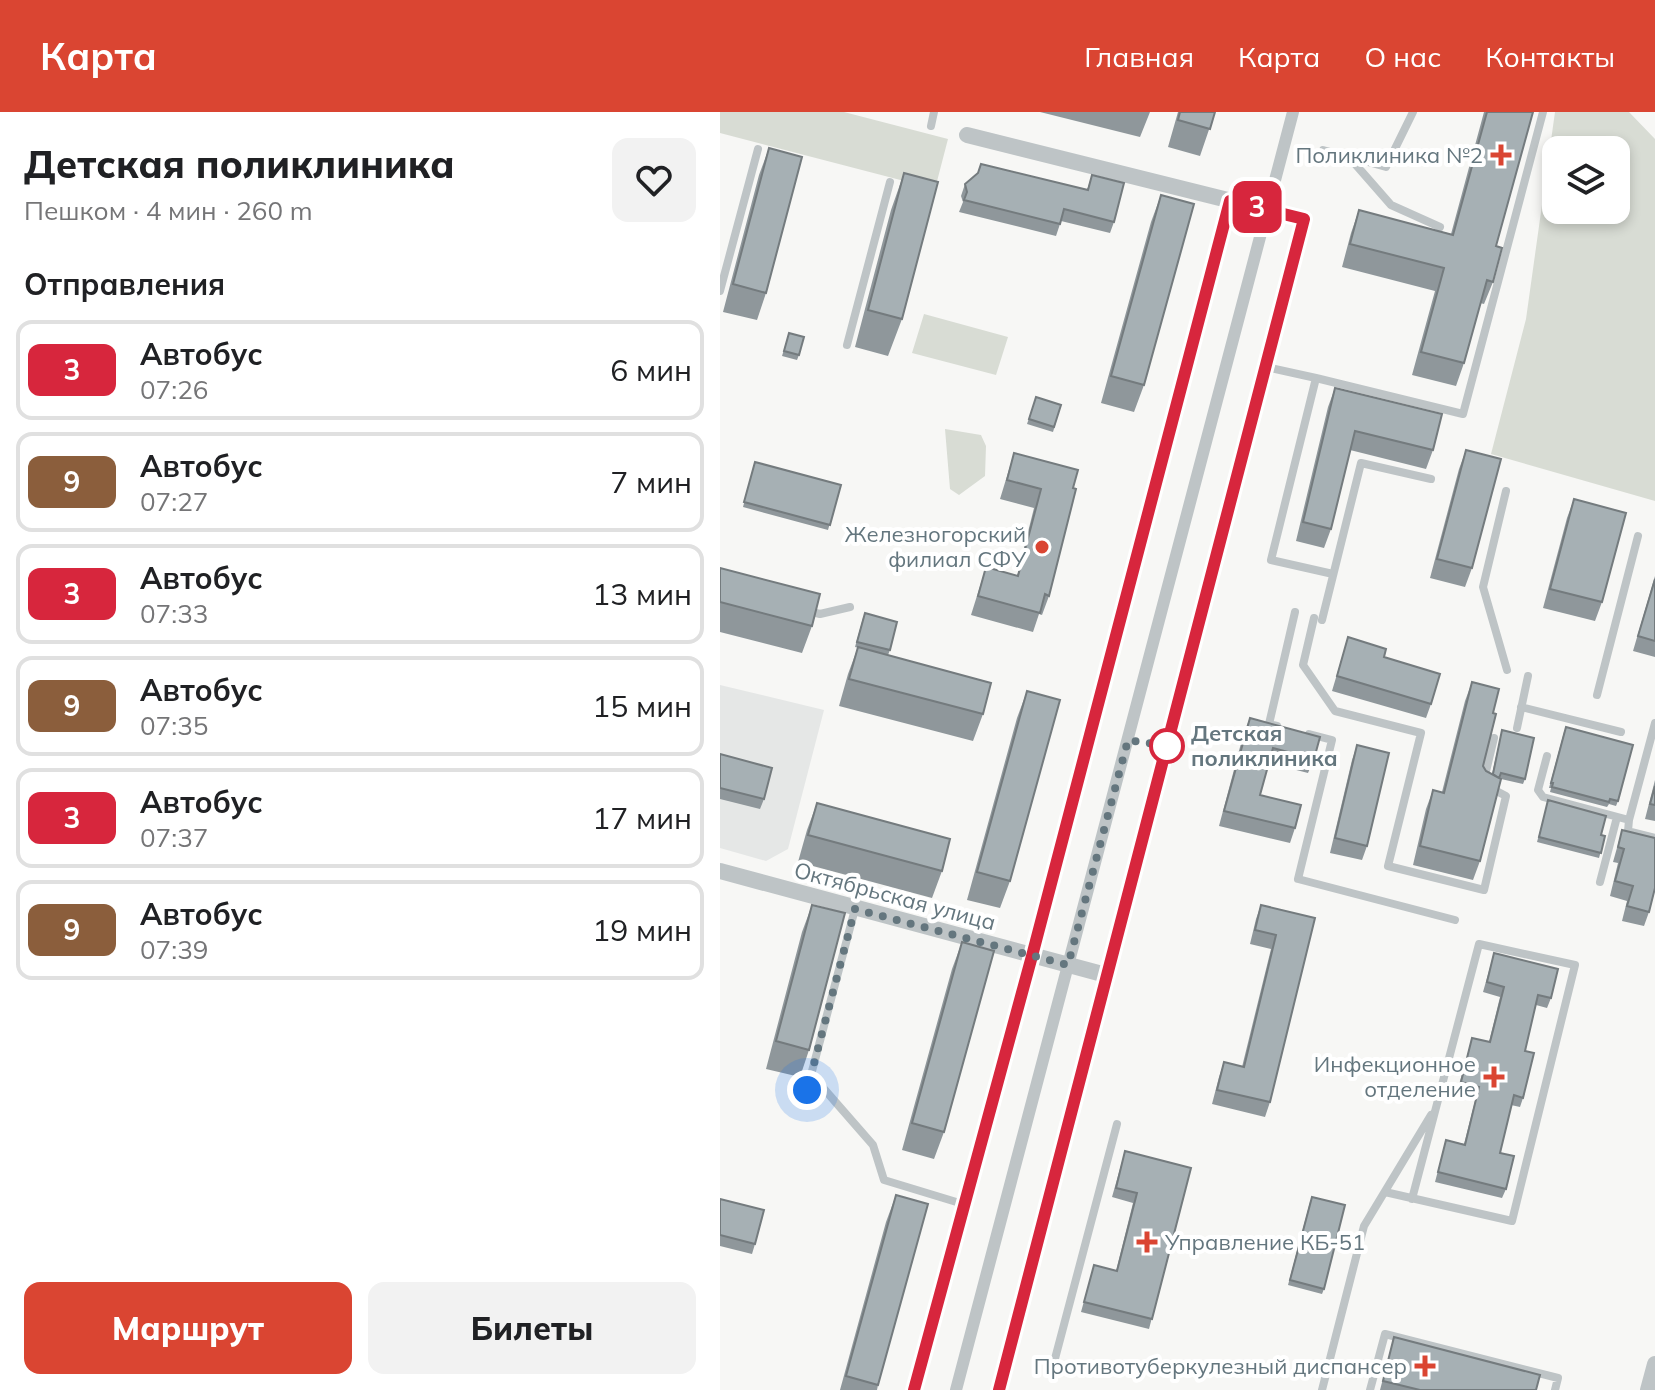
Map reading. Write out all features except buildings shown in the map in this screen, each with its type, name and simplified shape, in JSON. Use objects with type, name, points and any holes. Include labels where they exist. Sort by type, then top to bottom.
[{"type":"street","points":[[956,1390],[1293,112]]},
{"type":"street","points":[[967,135],[1304,219]]},
{"type":"street","name":"Октябрьская улица","points":[[720,871],[1106,975]]},
{"type":"street","points":[[1648,1390],[1655,1364]]},
{"type":"lane","points":[[931,126],[934,112]]},
{"type":"lane","points":[[1323,150],[1386,167],[1413,112]]},
{"type":"lane","points":[[1266,367],[1463,414],[1543,112]]},
{"type":"lane","points":[[720,291],[758,149]]},
{"type":"lane","points":[[1349,157],[1391,205],[1440,227]]},
{"type":"lane","points":[[847,345],[890,182]]},
{"type":"lane","points":[[1316,378],[1271,560],[1333,574]]},
{"type":"lane","points":[[1431,479],[1361,463],[1333,574],[1303,665],[1335,711],[1421,733],[1388,866],[1484,890],[1506,796],[1483,784],[1494,738]]},
{"type":"lane","points":[[1506,491],[1483,587],[1507,670]]},
{"type":"lane","points":[[1597,695],[1638,536]]},
{"type":"lane","points":[[792,607],[820,614],[850,607]]},
{"type":"lane","points":[[1281,727],[1269,724],[1295,612]]},
{"type":"lane","points":[[1517,728],[1528,676]]},
{"type":"lane","points":[[1521,707],[1621,732]]},
{"type":"lane","points":[[1655,723],[1628,831],[1655,838]]},
{"type":"lane","points":[[1294,731],[1332,740],[1298,879],[1455,920]]},
{"type":"lane","points":[[1547,756],[1538,790],[1543,797],[1629,820]]},
{"type":"lane","points":[[1600,882],[1617,817]]},
{"type":"lane","points":[[807,1090],[855,909]]},
{"type":"lane","points":[[1385,1192],[1412,1199],[1512,1221],[1575,965],[1479,944],[1412,1199]]},
{"type":"lane","points":[[811,1074],[873,1145],[884,1180],[963,1204]]},
{"type":"lane","points":[[1322,1390],[1364,1226],[1436,1107]]},
{"type":"lane","points":[[1052,1370],[1117,1124]]},
{"type":"lane","points":[[1370,1390],[1385,1334],[1558,1378],[1555,1390]]},
{"type":"shaded area","points":[[720,112],[844,112],[948,139],[935,189],[720,133]]},
{"type":"shaded area","points":[[1555,112],[1629,112],[1655,139],[1655,501],[1491,454],[1526,319],[1542,205],[1542,224],[1630,224],[1630,136],[1552,136]]},
{"type":"shaded area","points":[[924,314],[1008,337],[996,375],[912,353]]},
{"type":"shaded area","points":[[945,429],[981,435],[986,446],[985,476],[959,495],[950,489]]},
{"type":"shaded area","points":[[720,685],[824,710],[788,849],[766,861],[720,848]]},
{"type":"bus line","name":"3","points":[[914,1390],[1032,956],[1230,201],[1304,219],[999,1390]]},
{"type":"place","name":"Поликлиника №2","points":[[1501,155]]},
{"type":"place","name":"Железногорский филиал СФУ","points":[[1042,547]]},
{"type":"place","name":"Детская поликлиника","points":[[1167,746]]},
{"type":"place","name":"Инфекционное отделение","points":[[1494,1077]]},
{"type":"place","name":"Управление КБ-51","points":[[1147,1242]]},
{"type":"place","name":"Противотуберкулезный диспансер","points":[[1425,1366]]},
{"type":"route","points":[[807,1090],[855,909],[1068,965],[1128,740],[1167,746]]}]
